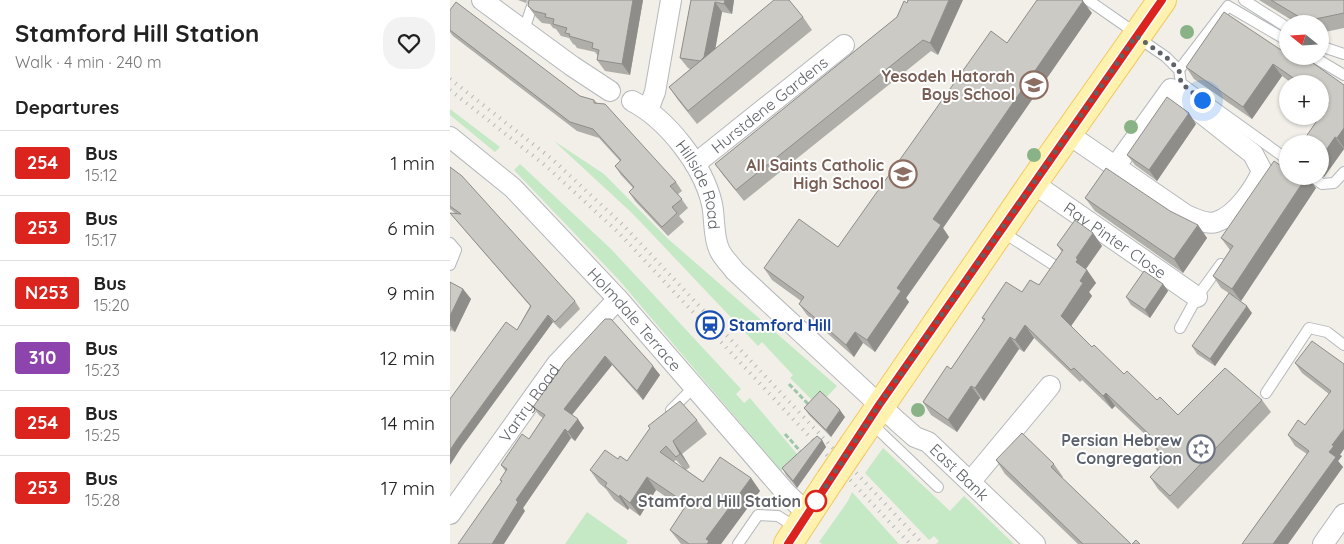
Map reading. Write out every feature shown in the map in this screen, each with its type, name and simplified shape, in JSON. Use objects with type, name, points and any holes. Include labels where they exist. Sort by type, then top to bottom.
[{"type":"main road","points":[[796,534],[874,413],[1162,0]]},
{"type":"street","name":"Hillside Road","points":[[482,0],[572,66],[610,91]]},
{"type":"street","points":[[640,106],[655,92],[670,0]]},
{"type":"street","name":"Hurstdene Gardens","points":[[695,164],[844,45]]},
{"type":"street","points":[[1068,134],[1115,167],[1186,215],[1199,221],[1215,222],[1229,215],[1255,188],[1262,171],[1253,154],[1171,89],[1115,167]]},
{"type":"street","name":"Hillside Road","points":[[640,106],[663,122],[695,164],[712,204],[719,249],[735,271],[874,413]]},
{"type":"street","name":"Holmdale Terrace","points":[[450,137],[513,188],[618,299],[693,388],[786,493],[796,534]]},
{"type":"street","name":"Rav Pinter Close","points":[[1033,183],[1197,297]]},
{"type":"street","name":"Vartry Road","points":[[450,514],[557,364],[618,299]]},
{"type":"street","points":[[971,481],[1050,386]]},
{"type":"street","name":"East Bank","points":[[874,413],[928,442],[971,481],[1034,544]]},
{"type":"street","points":[[1323,544],[1344,514]]},
{"type":"lane","points":[[524,30],[534,0]]},
{"type":"lane","points":[[1088,0],[1166,57],[1179,70],[1181,83],[1279,154]]},
{"type":"lane","points":[[1218,0],[1279,37]]},
{"type":"lane","points":[[1244,0],[1279,22]]},
{"type":"lane","points":[[1179,70],[1228,6]]},
{"type":"lane","points":[[1329,49],[1344,54]]},
{"type":"lane","points":[[1326,65],[1344,76]]},
{"type":"lane","name":"Hillside Road","points":[[610,91],[640,106]]},
{"type":"lane","points":[[1329,183],[1334,183],[1344,172]]},
{"type":"lane","points":[[1000,230],[1060,268]]},
{"type":"lane","points":[[450,243],[456,250],[450,265]]},
{"type":"lane","points":[[1180,328],[1197,297],[1224,261]]},
{"type":"lane","points":[[1266,393],[1309,328],[1327,332],[1344,346]]},
{"type":"lane","points":[[664,418],[693,388]]},
{"type":"lane","points":[[874,413],[938,487]]},
{"type":"lane","points":[[738,544],[758,515],[778,516],[796,534]]},
{"type":"path","points":[[788,384],[814,410]]},
{"type":"path","points":[[785,434],[805,458]]},
{"type":"green space","points":[[450,109],[500,147],[495,152],[450,115]]},
{"type":"green space","points":[[554,141],[604,174],[667,238],[837,386],[818,406],[790,378],[793,375],[762,342],[758,346],[633,214]]},
{"type":"green space","points":[[520,164],[611,249],[741,389],[736,394],[744,403],[750,398],[802,460],[789,464],[781,471],[619,280],[514,170]]},
{"type":"green space","points":[[883,448],[950,511],[964,496],[1014,544],[936,544],[939,541],[934,536],[929,540],[865,473]]},
{"type":"green space","points":[[852,492],[899,544],[822,544],[819,542],[848,501]]},
{"type":"green space","points":[[587,512],[628,541],[626,544],[565,544]]},
{"type":"building","points":[[529,0],[633,0],[622,64],[597,60],[599,50],[592,48],[593,43],[569,36],[570,34],[565,33],[567,28],[553,24],[554,19],[545,17],[546,14],[534,11],[528,6]]},
{"type":"building","points":[[691,0],[725,0],[724,4],[715,2],[704,57],[700,61],[680,58]]},
{"type":"building","points":[[774,0],[789,0],[803,17],[688,111],[669,87]]},
{"type":"building","points":[[908,0],[949,0],[930,43],[923,40],[736,190],[715,164],[897,17],[904,1],[907,3]]},
{"type":"building","points":[[1037,0],[1083,1],[933,219],[941,225],[897,288],[901,291],[867,340],[855,332],[846,345],[799,304],[804,297],[764,268],[799,219],[838,247],[991,31],[1007,43]]},
{"type":"building","points":[[1271,0],[1344,0],[1344,13],[1329,16],[1296,15]]},
{"type":"building","points":[[456,2],[580,96],[594,100],[594,103],[605,104],[676,182],[670,186],[682,199],[672,207],[677,213],[662,227],[629,192],[634,187],[615,166],[621,160],[593,129],[570,122],[450,30],[450,10]]},
{"type":"building","points":[[1224,12],[1279,49],[1279,65],[1316,65],[1344,85],[1344,128],[1329,146],[1329,135],[1307,135],[1314,125],[1329,125],[1329,75],[1289,75],[1273,64],[1243,107],[1186,67]]},
{"type":"building","points":[[1167,97],[1189,113],[1149,170],[1127,155]]},
{"type":"building","points":[[1274,161],[1279,164],[1279,185],[1301,185],[1232,289],[1213,276],[1233,246],[1221,238]]},
{"type":"building","points":[[450,167],[462,176],[575,301],[555,322],[548,315],[450,450],[450,399],[506,322],[517,330],[531,306],[450,213],[461,214],[450,206]]},
{"type":"building","points":[[1106,168],[1170,211],[1198,225],[1174,259],[1085,198]]},
{"type":"building","points":[[1075,220],[1093,233],[1076,258],[1078,259],[1076,262],[1087,270],[1080,281],[1083,283],[1061,316],[1092,347],[1094,345],[1124,374],[1127,371],[1157,400],[1160,397],[1178,415],[1225,368],[1262,400],[1170,496],[1150,477],[1167,459],[1151,442],[1154,439],[1106,393],[1103,396],[1074,368],[1071,370],[1025,325],[1015,340],[1010,337],[975,388],[971,386],[948,420],[923,402],[947,366],[951,369],[985,319],[982,318],[1006,282],[1022,292],[1030,280],[1039,285],[1063,250],[1057,245]]},
{"type":"building","points":[[1144,271],[1163,284],[1145,310],[1126,297]]},
{"type":"building","points":[[450,282],[463,289],[450,316]]},
{"type":"building","points":[[1229,293],[1247,306],[1210,359],[1192,346]]},
{"type":"building","points":[[605,319],[611,319],[653,366],[637,391],[605,356],[564,409],[578,419],[568,432],[565,429],[516,500],[518,502],[492,544],[458,544],[502,481],[500,480],[507,469],[501,465],[522,434],[529,439],[545,415],[533,407],[565,362]]},
{"type":"building","points":[[1312,341],[1344,364],[1344,429],[1329,452],[1336,457],[1273,544],[1242,544],[1309,451],[1288,435],[1298,420],[1305,425],[1331,391],[1295,363]]},
{"type":"building","points":[[820,391],[840,410],[826,430],[804,408]]},
{"type":"building","points":[[680,401],[697,420],[673,441],[680,454],[676,457],[666,446],[660,452],[703,482],[720,457],[751,478],[706,539],[709,541],[707,544],[689,544],[670,530],[687,504],[647,477],[630,503],[605,486],[607,483],[590,470],[605,450],[618,459],[620,456],[627,461],[650,428],[648,426]]},
{"type":"building","points":[[1022,433],[1054,464],[1051,467],[1131,544],[1083,544],[996,460]]},
{"type":"building","points":[[817,436],[822,440],[793,481],[782,468]]},
{"type":"building","points":[[1136,540],[1140,544],[1132,544]]},
{"type":"railway","points":[[450,79],[552,159],[623,225],[923,544]]},
{"type":"railway","points":[[450,90],[546,166],[619,233],[910,544]]},
{"type":"bus line","name":"254","points":[[788,544],[879,405],[1162,0]]},
{"type":"place","name":"Yesodeh Hatorah Boys School","points":[[1034,85]]},
{"type":"place","name":"All Saints Catholic High School","points":[[903,174]]},
{"type":"place","name":"Stamford Hill","points":[[710,325]]},
{"type":"place","name":"Persian Hebrew Congregation","points":[[1201,449]]},
{"type":"place","name":"Stamford Hill Station","points":[[816,501]]},
{"type":"route","points":[[816,501],[879,405],[1136,36],[1166,57],[1179,70],[1181,83],[1202,100]]}]
